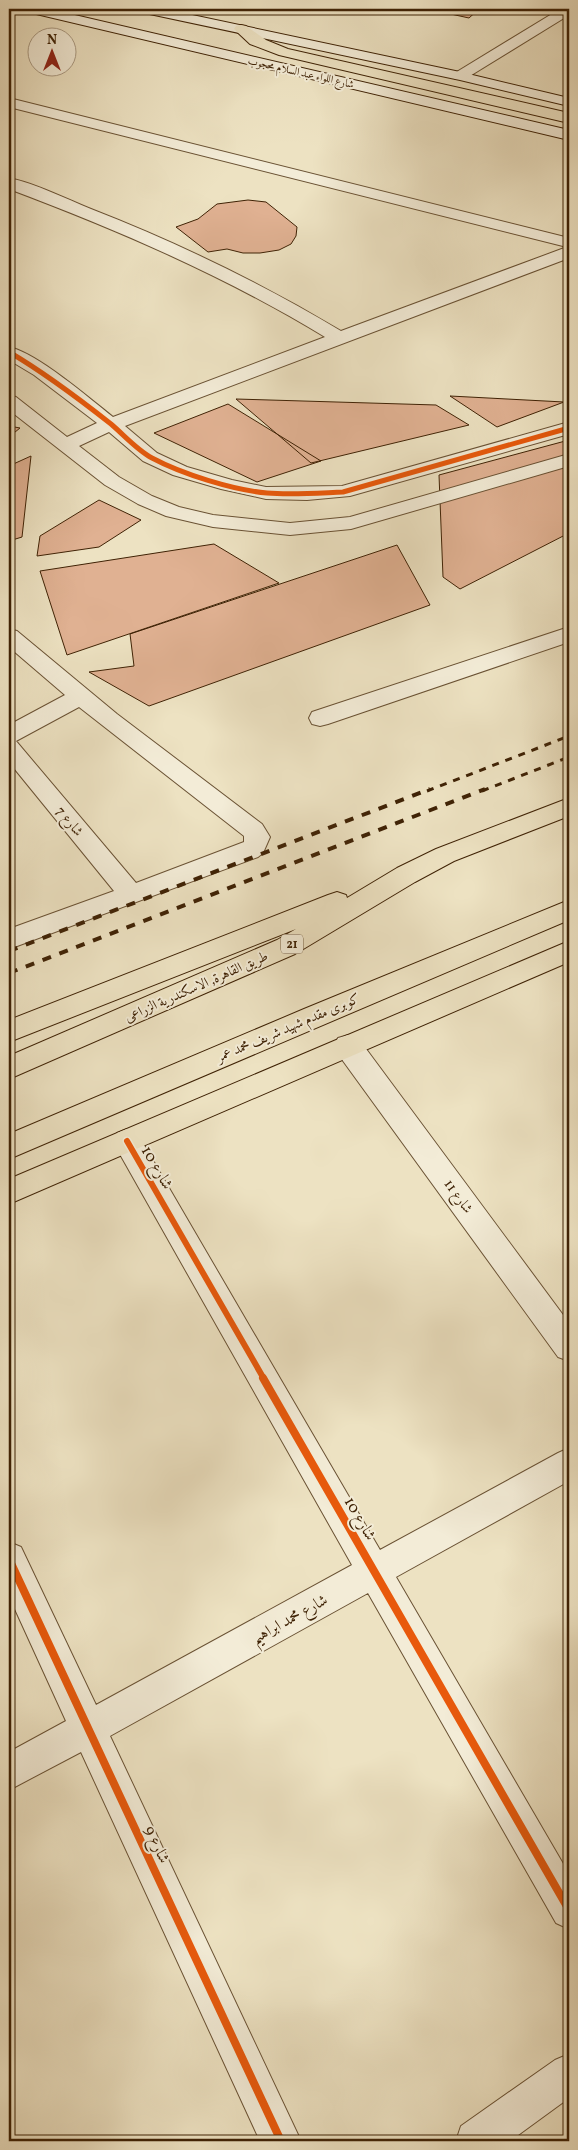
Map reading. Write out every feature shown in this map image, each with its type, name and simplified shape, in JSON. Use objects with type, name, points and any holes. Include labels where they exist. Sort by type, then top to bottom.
[{"type":"highway","points":[[241,29],[260,44],[284,52],[569,118]]},
{"type":"highway","name":"طريق القاهرة, الاسكندرية الزراعى","points":[[9,1068],[286,947],[406,875],[445,855],[569,807]]},
{"type":"highway","points":[[9,1031],[406,875]]},
{"type":"highway","name":"كوبرى مقدم شهيد شريف محمد عمر","points":[[9,1147],[313,1016],[569,910]]},
{"type":"highway","points":[[9,1192],[348,1046],[568,954]]},
{"type":"street","name":"شارع اللواء عبد السلام محجوب","points":[[32,9],[569,135]]},
{"type":"street","points":[[145,9],[460,76],[569,102]]},
{"type":"street","points":[[460,76],[569,9]]},
{"type":"street","points":[[9,102],[569,243]]},
{"type":"street","points":[[9,183],[206,264],[294,309],[339,338]]},
{"type":"street","points":[[65,445],[111,424],[569,252]]},
{"type":"street","points":[[9,352],[41,371],[111,424],[150,457],[180,471],[228,485],[266,493],[307,494],[343,492],[569,428]]},
{"type":"street","points":[[9,400],[112,481],[145,500],[173,512],[214,522],[290,529],[351,523],[569,460]]},
{"type":"street","points":[[320,718],[569,634]]},
{"type":"street","points":[[9,636],[80,696],[253,830],[258,837],[254,847],[249,851],[9,939]]},
{"type":"street","points":[[9,735],[80,696]]},
{"type":"street","name":"شارع 7","points":[[9,747],[130,894]]},
{"type":"street","name":"شارع 11","points":[[348,1046],[569,1346]]},
{"type":"street","name":"شارع 10","points":[[127,1141],[569,1910]]},
{"type":"street","name":"شارع محمد ابراهيم","points":[[9,1772],[569,1464]]},
{"type":"street","name":"شارع 9","points":[[9,1559],[281,2141]]},
{"type":"street","points":[[476,2141],[569,2074]]},
{"type":"building","points":[[428,9],[479,9],[469,18]]},
{"type":"building","points":[[248,200],[266,202],[297,227],[296,236],[291,244],[279,250],[260,253],[243,253],[227,249],[208,252],[176,227],[198,219],[217,204]]},
{"type":"building","points":[[450,396],[564,402],[497,427]]},
{"type":"building","points":[[236,399],[436,405],[469,425],[311,463]]},
{"type":"building","points":[[228,404],[321,461],[257,482],[154,433]]},
{"type":"building","points":[[9,426],[20,428],[9,437]]},
{"type":"building","points":[[569,440],[569,533],[460,589],[443,577],[439,475]]},
{"type":"building","points":[[31,456],[22,537],[9,541],[9,466]]},
{"type":"building","points":[[99,500],[141,520],[99,547],[37,556],[40,536]]},
{"type":"building","points":[[214,544],[279,583],[67,655],[40,571]]},
{"type":"building","points":[[397,545],[430,605],[149,706],[89,672],[134,666],[130,634]]},
{"type":"railway","points":[[427,791],[569,736]]},
{"type":"railway","points":[[482,791],[569,757]]},
{"type":"railway","points":[[9,951],[430,789]]},
{"type":"railway","points":[[9,973],[485,789]]},
{"type":"cycle path","points":[[9,352],[41,371],[111,424],[150,457],[180,471],[228,485],[266,493],[307,494],[343,492],[569,428]]},
{"type":"cycle path","points":[[127,1141],[569,1910]]},
{"type":"cycle path","points":[[9,1559],[281,2141]]}]
